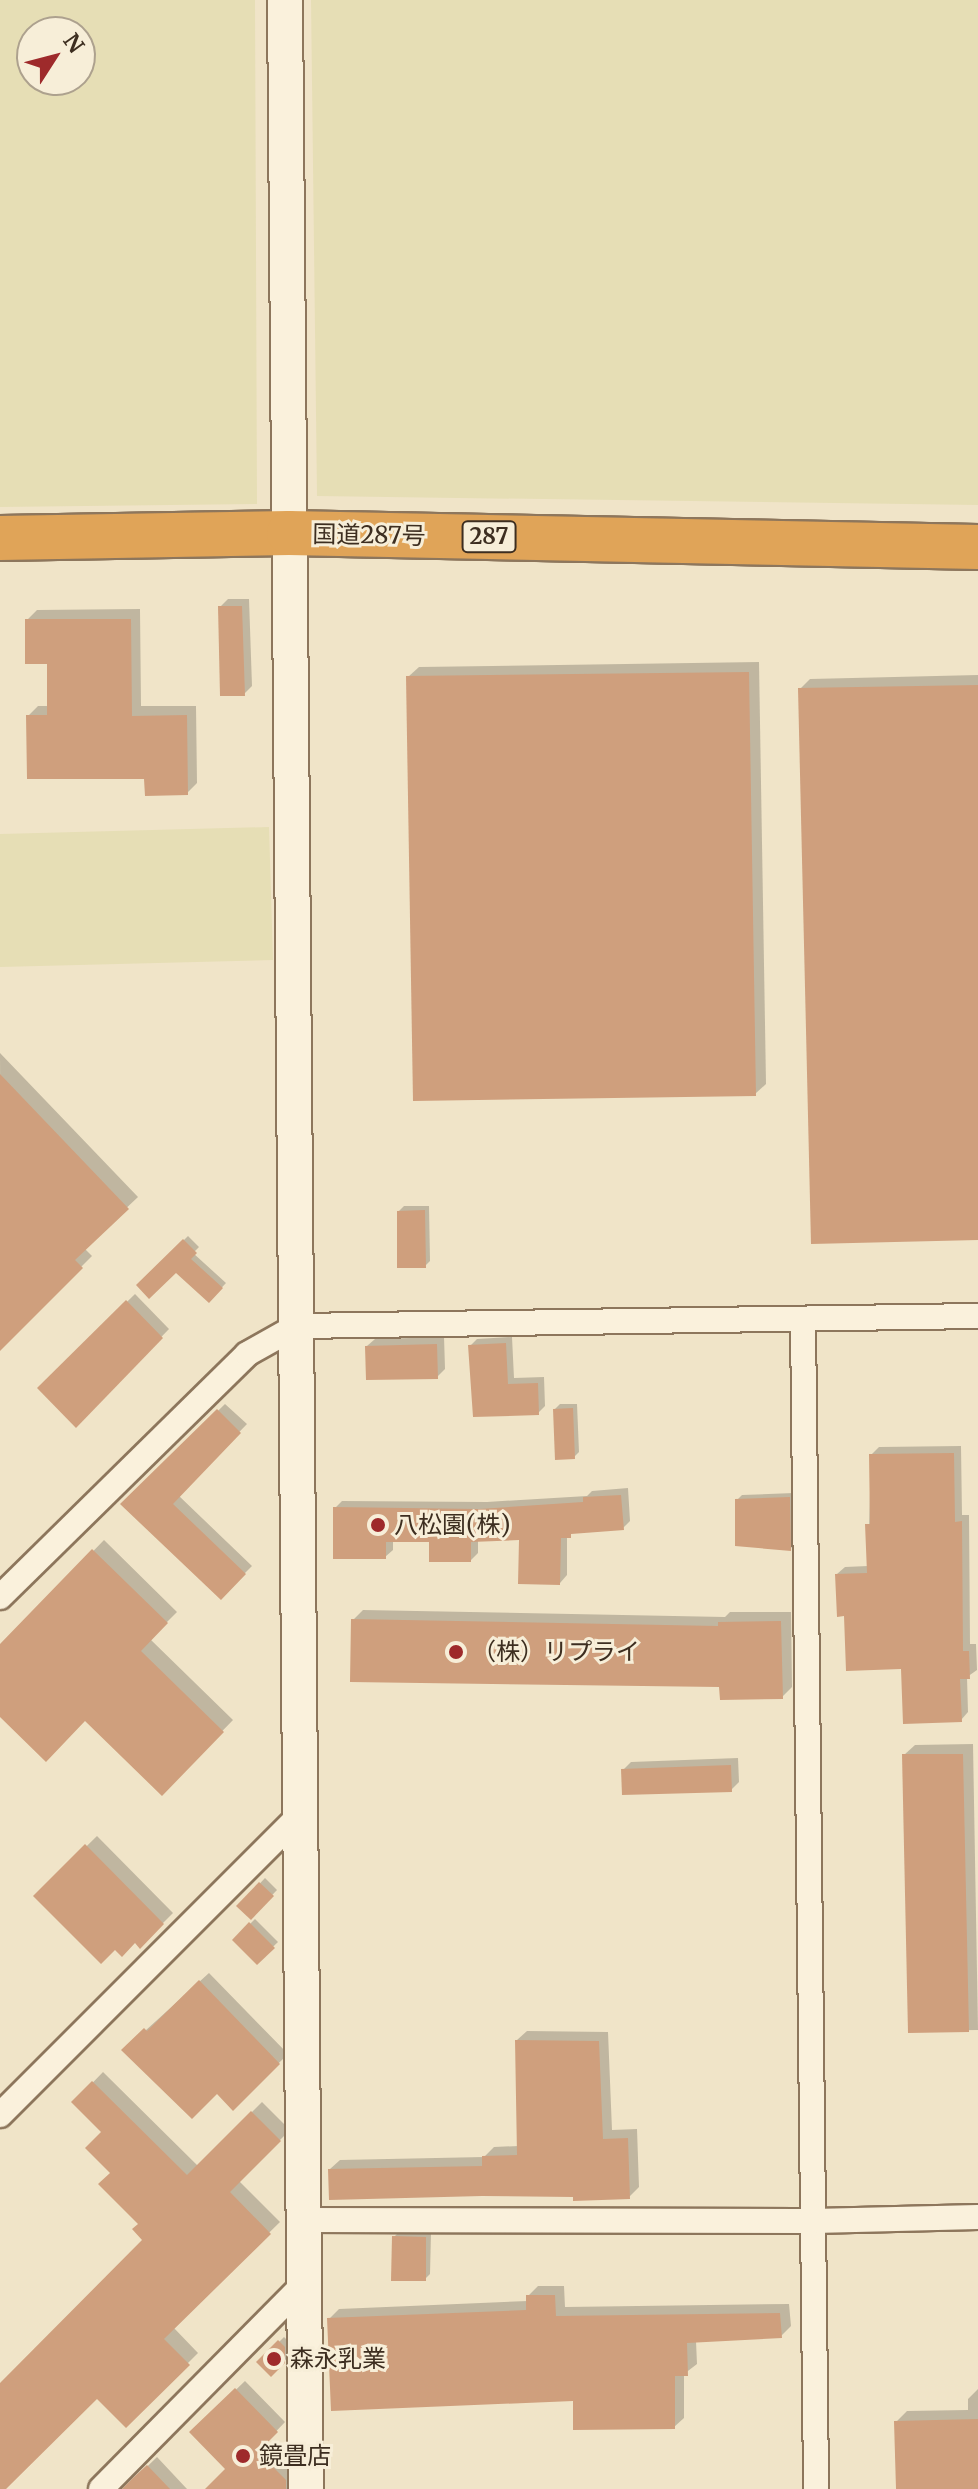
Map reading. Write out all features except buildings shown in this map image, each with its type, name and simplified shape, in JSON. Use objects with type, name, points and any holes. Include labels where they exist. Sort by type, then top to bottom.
[{"type":"highway","name":"国道287号","points":[[0,538],[289,533],[978,547]]},
{"type":"street","points":[[285,0],[306,2489]]},
{"type":"street","points":[[0,1597],[247,1354],[297,1326],[978,1316]]},
{"type":"street","points":[[803,1320],[816,2489]]},
{"type":"street","points":[[0,2115],[302,1813]]},
{"type":"street","points":[[302,2220],[814,2221],[978,2217]]},
{"type":"street","points":[[101,2489],[302,2286]]},
{"type":"shaded area","points":[[0,0],[255,0],[257,504],[0,507]]},
{"type":"shaded area","points":[[311,0],[978,0],[978,505],[317,496]]},
{"type":"shaded area","points":[[269,827],[273,960],[0,967],[0,834]]},
{"type":"place","name":"八松園(株)","points":[[378,1525]]},
{"type":"place","name":"（株）リプライ","points":[[456,1652]]},
{"type":"place","name":"森永乳業","points":[[274,2359]]},
{"type":"place","name":"鏡畳店","points":[[243,2456]]}]
